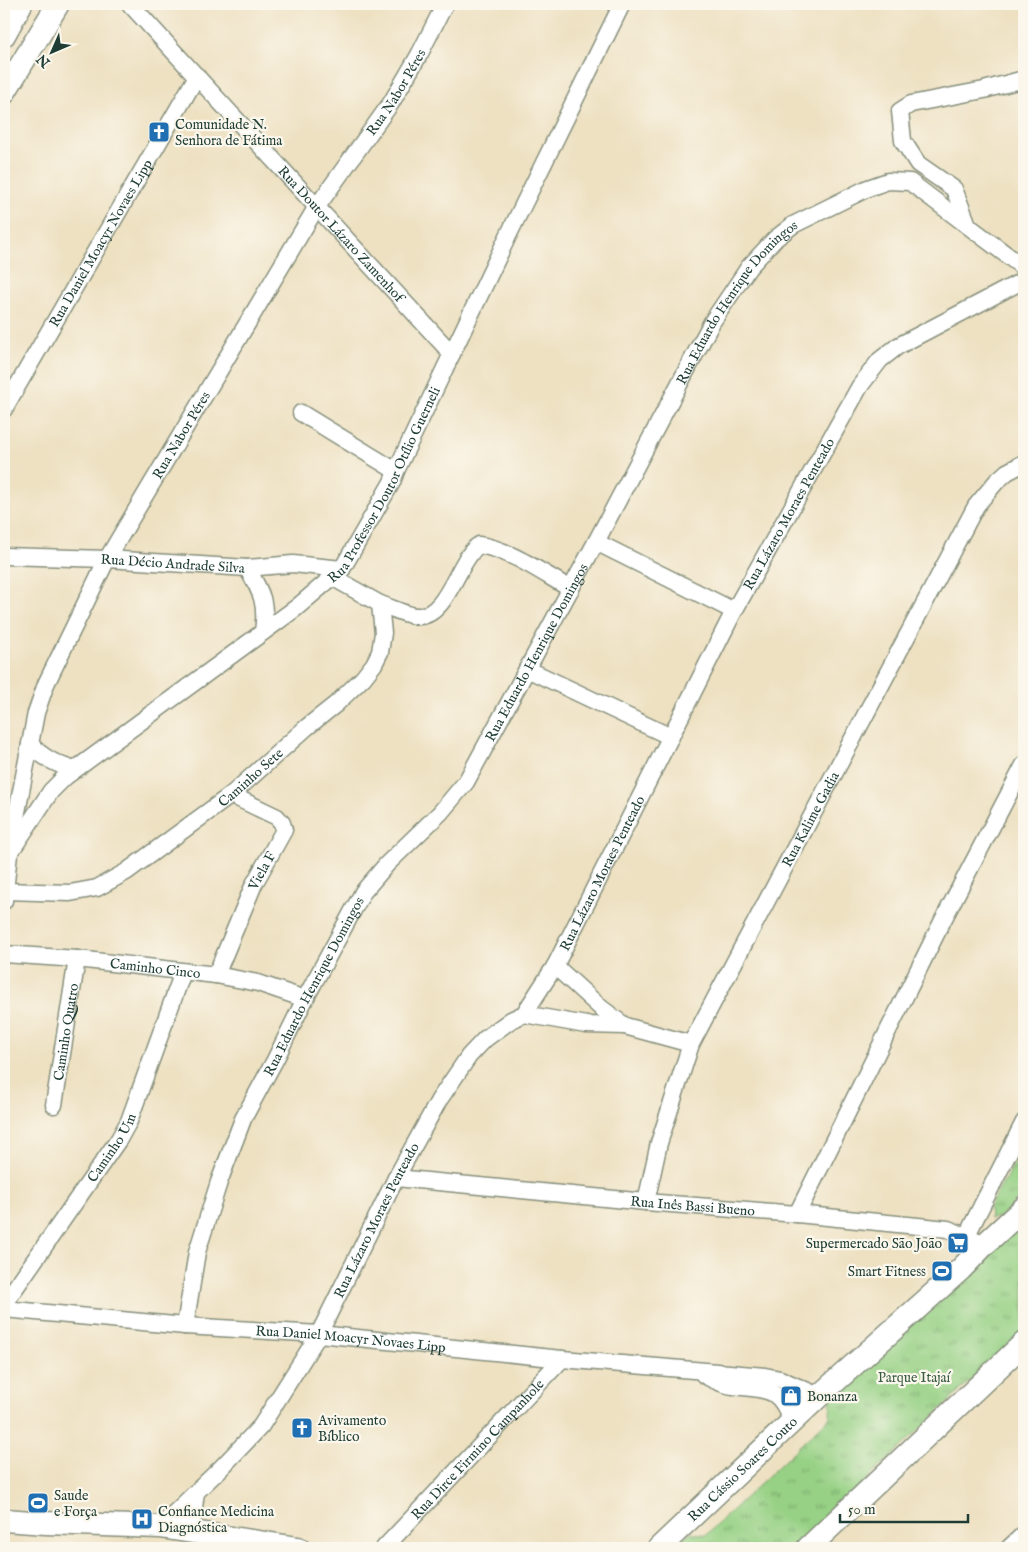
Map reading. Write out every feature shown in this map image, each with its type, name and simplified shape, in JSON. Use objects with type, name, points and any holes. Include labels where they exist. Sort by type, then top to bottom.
[{"type":"street","points":[[4,35],[22,4]]},
{"type":"street","points":[[4,93],[58,4]]},
{"type":"street","name":"Rua Doutor Lázaro Zamenhof","points":[[130,4],[452,354]]},
{"type":"street","name":"Rua Professor Doutor Otílio Guerneli","points":[[9,854],[51,791],[74,770],[296,608],[337,573],[392,482],[507,238],[622,4]]},
{"type":"street","name":"Rua Nabor Péres","points":[[4,896],[9,854],[36,713],[46,684],[107,559],[316,208],[391,103],[419,55],[442,5]]},
{"type":"street","name":"Rua Daniel Moacyr Novaes Lipp","points":[[4,409],[197,76]]},
{"type":"street","points":[[968,225],[954,189],[918,164],[903,141],[900,111],[911,104],[984,90],[1024,79]]},
{"type":"street","name":"Rua Eduardo Henrique Domingos","points":[[185,1326],[197,1252],[219,1182],[243,1119],[305,999],[364,892],[386,864],[440,813],[466,782],[571,589],[712,322],[749,267],[775,239],[793,225],[868,188],[888,181],[910,182],[1024,268]]},
{"type":"street","name":"Rua Lázaro Moraes Penteado","points":[[160,1527],[261,1426],[319,1334],[396,1178],[439,1100],[469,1056],[485,1039],[511,1020],[524,1014],[555,966],[734,611],[860,386],[880,360],[898,346],[1024,280]]},
{"type":"street","points":[[301,413],[396,471]]},
{"type":"street","name":"Rua Kalime Gadia","points":[[646,1202],[658,1144],[691,1044],[976,506],[1007,472],[1024,463]]},
{"type":"street","points":[[596,542],[734,611]]},
{"type":"street","points":[[337,573],[380,604],[417,616],[428,615],[442,600],[474,548],[480,545],[493,547],[571,589]]},
{"type":"street","name":"Rua Décio Andrade Silva","points":[[4,556],[107,559],[247,568],[293,564],[337,573]]},
{"type":"street","points":[[247,568],[260,590],[264,604],[263,632]]},
{"type":"street","name":"Caminho Sete","points":[[4,896],[70,893],[97,888],[126,872],[231,795],[307,726],[336,704],[363,678],[374,664],[380,652],[383,633],[380,604]]},
{"type":"street","points":[[527,669],[671,737]]},
{"type":"street","points":[[30,744],[38,754],[50,761],[74,770]]},
{"type":"street","points":[[797,1214],[943,920],[1024,765]]},
{"type":"street","name":"Viela F","points":[[216,975],[254,884],[284,830],[282,823],[277,817],[231,795]]},
{"type":"street","name":"Caminho Cinco","points":[[4,954],[77,959],[216,975],[258,983],[305,999]]},
{"type":"street","name":"Caminho Quatro","points":[[54,1106],[77,959]]},
{"type":"street","points":[[555,966],[601,1008],[625,1026]]},
{"type":"street","name":"Caminho Um","points":[[4,1304],[119,1139],[129,1121],[183,972]]},
{"type":"street","points":[[524,1014],[586,1025],[625,1026],[691,1044]]},
{"type":"street","points":[[976,1240],[1024,1122]]},
{"type":"street","name":"Rua Inês Bassi Bueno","points":[[396,1178],[948,1229],[976,1240]]},
{"type":"street","name":"Rua Cássio Soares Couto","points":[[659,1548],[819,1396],[961,1269],[976,1240],[1024,1208]]},
{"type":"street","name":"Rua Daniel Moacyr Novaes Lipp","points":[[4,1309],[185,1326],[319,1334],[562,1359],[765,1376],[780,1379],[819,1396]]},
{"type":"street","points":[[808,1548],[1024,1343]]},
{"type":"street","name":"Rua Dirce Firmino Campanhole","points":[[390,1546],[410,1520],[562,1359]]},
{"type":"street","name":"Rua Daniel Moacyr Novaes Lipp","points":[[695,1370],[714,1381],[731,1386],[767,1390],[779,1398],[788,1409],[791,1422]]},
{"type":"street","points":[[191,1531],[196,1492]]},
{"type":"street","points":[[4,1520],[46,1524],[160,1527],[298,1548]]},
{"type":"street","points":[[1010,1548],[1024,1534]]},
{"type":"green space","points":[[1024,1147],[1024,1193],[1000,1217],[990,1219],[989,1207]]},
{"type":"green space","name":"Parque Itajaí","points":[[1024,1215],[1024,1330],[795,1548],[673,1548],[690,1532],[706,1535],[830,1417],[831,1397]]},
{"type":"place","name":"Comunidade N. Senhora de Fátima","points":[[159,132]]},
{"type":"place","name":"Supermercado São João","points":[[958,1243]]},
{"type":"place","name":"Smart Fitness","points":[[942,1271]]},
{"type":"place","name":"Bonanza","points":[[791,1396]]},
{"type":"place","name":"Avivamento Bíblico","points":[[302,1428]]},
{"type":"place","name":"Saude e Força","points":[[38,1503]]},
{"type":"place","name":"Confiance Medicina Diagnóstica","points":[[142,1519]]}]
